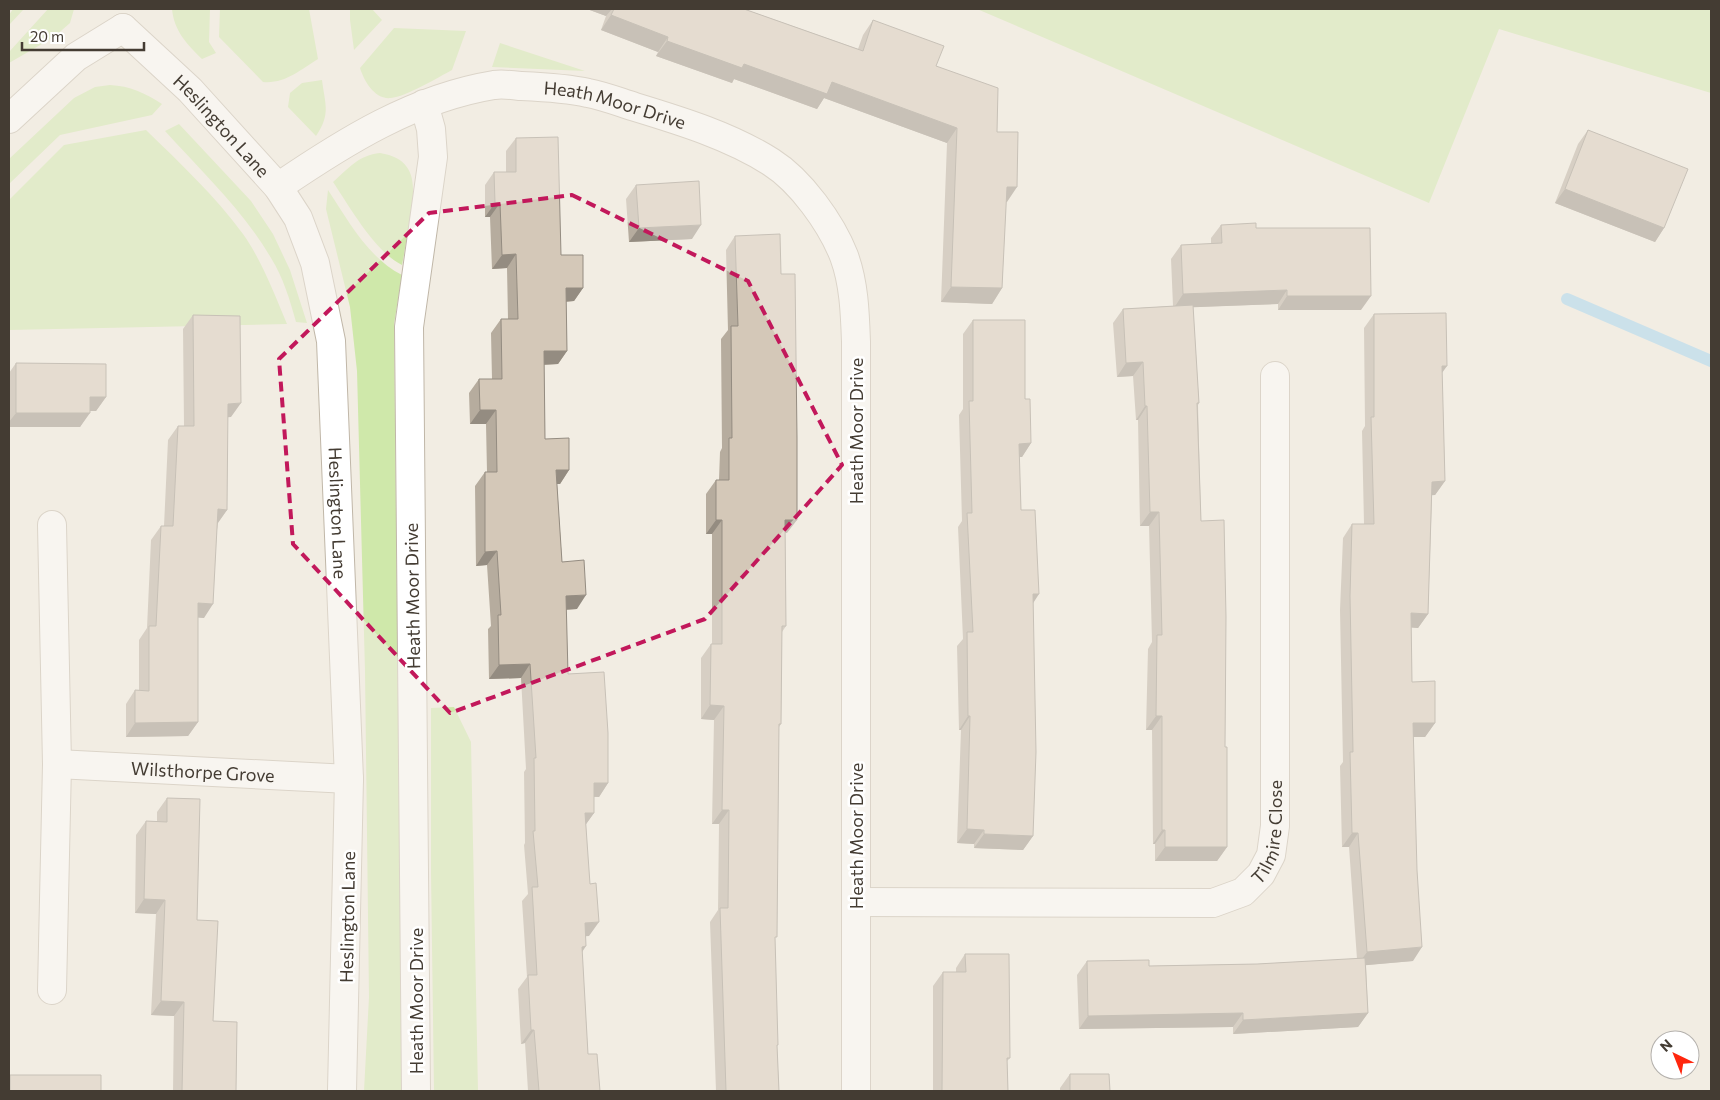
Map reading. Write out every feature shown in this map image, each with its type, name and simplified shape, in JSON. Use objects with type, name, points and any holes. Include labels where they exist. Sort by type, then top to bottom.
[{"type":"street","points":[[9,119],[76,58],[128,18]]},
{"type":"street","name":"Heslington Lane","points":[[128,18],[278,187],[298,218],[315,263],[331,342],[349,779],[342,1091]]},
{"type":"street","name":"Heath Moor Drive","points":[[278,187],[357,135],[424,104],[496,85],[535,86],[587,93],[669,118],[719,136],[771,162],[798,186],[827,222],[844,257],[854,300],[856,342],[856,1091]]},
{"type":"street","name":"Heath Moor Drive","points":[[416,1091],[409,327],[433,156],[431,129],[424,104]]},
{"type":"street","name":"Tilmire Close","points":[[856,902],[1213,903],[1243,892],[1261,874],[1271,855],[1275,826],[1275,376]]},
{"type":"street","points":[[52,525],[57,764],[52,990]]},
{"type":"street","name":"Wilsthorpe Grove","points":[[57,764],[349,779]]},
{"type":"highlighted area","points":[[572,195],[748,281],[842,465],[705,619],[450,713],[293,544],[279,359],[429,213]]},
{"type":"green space","points":[[13,9],[24,9],[9,25],[9,15]]},
{"type":"green space","points":[[48,9],[74,9],[70,23],[54,37],[9,63],[9,52]]},
{"type":"green space","points":[[172,9],[210,9],[209,42],[216,53],[202,59],[178,31]]},
{"type":"green space","points":[[220,9],[309,9],[318,59],[285,79],[263,82],[219,37]]},
{"type":"green space","points":[[350,9],[372,9],[382,20],[354,50],[350,20]]},
{"type":"green space","points":[[977,9],[1711,9],[1711,93],[1499,29],[1429,203]]},
{"type":"green space","points":[[394,28],[466,31],[452,70],[405,94],[385,98],[371,89],[360,68]]},
{"type":"green space","points":[[500,43],[585,71],[492,67]]},
{"type":"green space","points":[[322,80],[326,109],[324,121],[316,136],[288,107],[290,93],[302,83]]},
{"type":"green space","points":[[110,85],[137,91],[162,104],[152,115],[60,135],[9,184],[9,159],[74,98],[95,87]]},
{"type":"green space","points":[[179,124],[251,201],[273,234],[290,270],[307,323],[296,322],[289,297],[279,273],[260,240],[235,208],[165,131]]},
{"type":"green space","points":[[146,130],[209,193],[243,234],[262,266],[287,324],[9,330],[9,200],[64,145]]},
{"type":"green space","points":[[380,153],[393,156],[402,162],[412,177],[412,208],[402,265],[392,259],[373,240],[333,182],[360,159]]},
{"type":"green space","points":[[328,190],[351,226],[369,249],[390,268],[402,275],[394,324],[402,1091],[364,1091],[369,997],[365,671],[357,371],[350,307],[326,209]]},
{"type":"green space","points":[[454,707],[471,742],[478,1091],[434,1091],[431,708]]},
{"type":"building","points":[[614,9],[744,9],[863,51],[873,20],[944,46],[936,66],[998,88],[997,132],[1018,132],[1017,187],[1007,187],[1002,288],[951,287],[957,128],[832,82],[827,94],[744,64],[742,68],[667,41],[668,37],[611,15]]},
{"type":"building","points":[[1588,130],[1688,169],[1664,228],[1565,189]]},
{"type":"building","points":[[558,137],[561,255],[583,255],[583,288],[566,288],[567,351],[544,351],[545,439],[569,438],[569,470],[556,470],[562,562],[584,560],[586,595],[566,596],[568,674],[604,672],[608,733],[608,783],[594,783],[594,813],[585,813],[590,884],[596,883],[599,922],[585,923],[586,946],[582,947],[588,1054],[597,1054],[600,1091],[539,1091],[534,1030],[531,1030],[528,975],[537,975],[532,887],[538,887],[533,831],[535,831],[534,758],[536,758],[530,664],[499,665],[498,615],[501,615],[497,551],[485,552],[485,472],[497,472],[496,410],[480,410],[479,379],[502,379],[501,319],[518,319],[516,254],[502,255],[500,203],[495,203],[494,172],[516,172],[516,138]]},
{"type":"building","points":[[699,181],[701,225],[639,228],[636,185]]},
{"type":"building","points":[[1256,223],[1256,228],[1370,228],[1371,296],[1287,296],[1287,290],[1183,294],[1181,245],[1222,243],[1221,225]]},
{"type":"building","points":[[780,234],[781,274],[795,274],[797,520],[785,520],[786,626],[782,626],[777,937],[775,937],[779,1091],[726,1091],[720,908],[728,908],[729,810],[722,810],[724,706],[710,705],[711,644],[722,644],[722,520],[716,520],[716,480],[729,480],[729,438],[732,438],[731,326],[738,326],[735,236]]},
{"type":"building","points":[[1193,305],[1199,403],[1197,403],[1201,521],[1224,520],[1227,847],[1165,847],[1165,830],[1162,830],[1162,716],[1156,716],[1157,635],[1162,635],[1159,512],[1150,512],[1147,406],[1145,406],[1143,362],[1126,363],[1123,309]]},
{"type":"building","points":[[1446,313],[1447,366],[1442,366],[1445,481],[1432,482],[1428,614],[1411,613],[1412,682],[1435,681],[1435,723],[1413,723],[1417,870],[1422,947],[1367,952],[1358,833],[1352,833],[1350,752],[1353,752],[1350,596],[1352,524],[1374,524],[1371,417],[1374,417],[1374,314]]},
{"type":"building","points":[[193,315],[240,316],[241,403],[228,404],[227,510],[218,509],[213,604],[198,603],[198,722],[135,723],[135,690],[149,691],[149,626],[156,626],[161,526],[173,526],[178,426],[194,426]]},
{"type":"building","points":[[973,320],[1025,320],[1025,399],[1030,399],[1031,443],[1019,444],[1021,510],[1035,510],[1039,594],[1033,594],[1036,752],[1033,836],[984,834],[984,830],[967,829],[970,716],[968,716],[967,632],[973,632],[967,513],[972,513],[969,401],[973,401]]},
{"type":"building","points":[[16,363],[106,364],[106,397],[90,397],[90,413],[16,413]]},
{"type":"building","points":[[167,798],[200,799],[197,920],[218,921],[213,1021],[237,1022],[236,1091],[182,1091],[184,1002],[161,1001],[165,900],[144,899],[146,821],[167,822]]},
{"type":"building","points":[[965,954],[1009,954],[1010,1058],[1007,1058],[1008,1091],[942,1091],[943,972],[966,972]]},
{"type":"building","points":[[1365,958],[1368,1013],[1243,1020],[1243,1013],[1088,1016],[1087,961],[1149,960],[1149,966],[1257,964]]},
{"type":"building","points":[[1070,1074],[1109,1074],[1110,1091],[1070,1091]]},
{"type":"building","points":[[10,1075],[101,1075],[101,1091],[10,1091]]},
{"type":"waterway","points":[[1567,299],[1711,361]]}]
